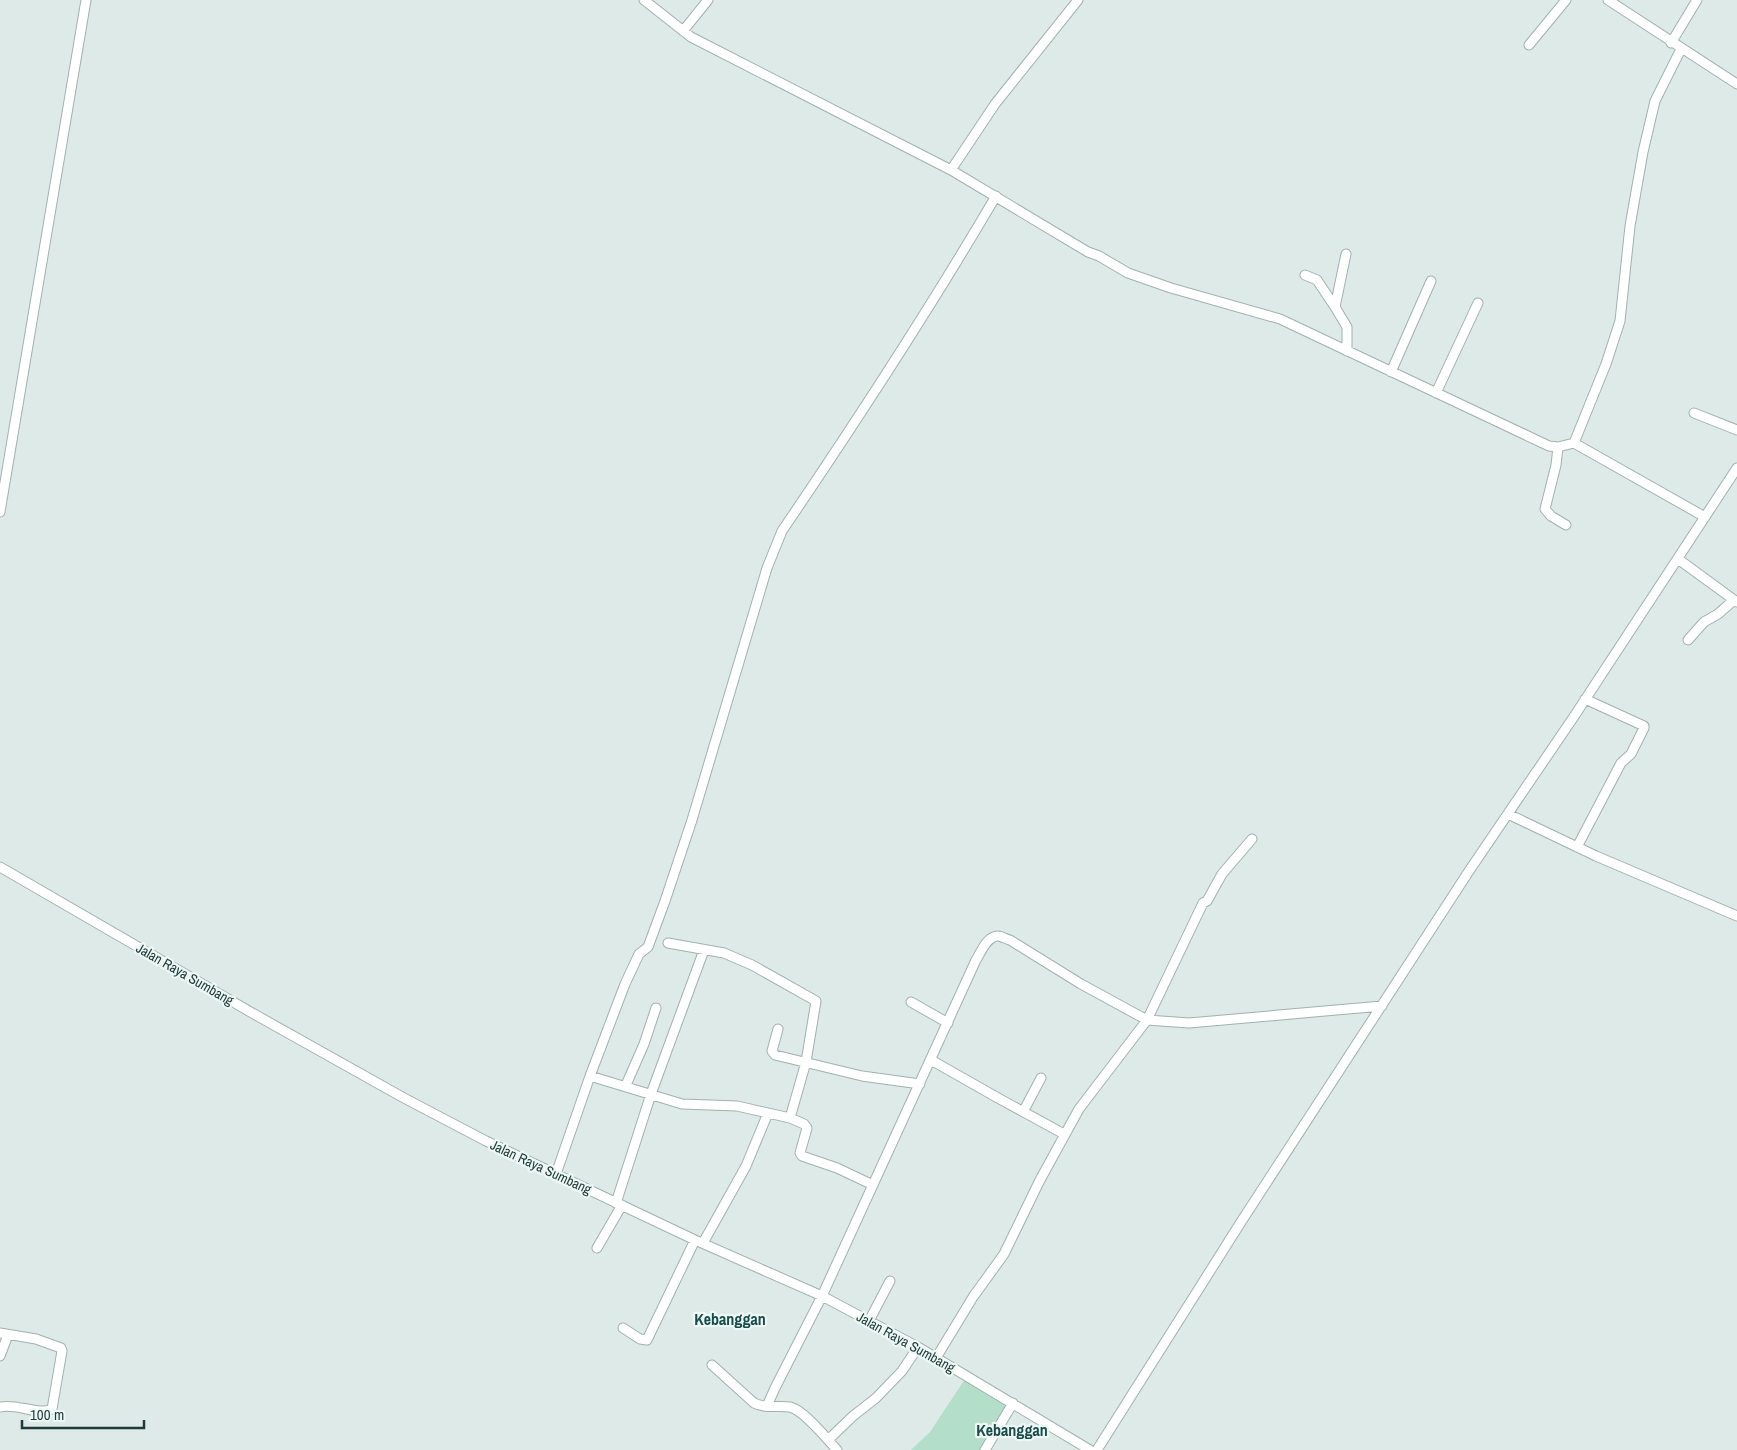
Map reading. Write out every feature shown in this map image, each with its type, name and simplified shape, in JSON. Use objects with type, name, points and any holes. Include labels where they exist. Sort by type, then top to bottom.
[{"type":"street","points":[[0,512],[86,0]]},
{"type":"street","points":[[644,0],[683,31],[805,96],[951,170],[1088,252],[1099,256],[1128,273],[1171,288],[1280,318],[1538,442],[1558,447],[1574,443],[1704,517]]},
{"type":"street","points":[[683,31],[708,0]]},
{"type":"street","points":[[951,170],[995,104],[1078,0]]},
{"type":"street","points":[[1529,45],[1566,0]]},
{"type":"street","points":[[1608,0],[1671,43],[1737,84]]},
{"type":"street","points":[[1671,43],[1697,0]]},
{"type":"street","points":[[1574,443],[1606,364],[1620,321],[1630,226],[1643,152],[1655,101],[1681,49]]},
{"type":"street","points":[[556,1174],[590,1076],[639,954],[648,947],[683,848],[767,568],[781,533],[910,336],[996,196]]},
{"type":"street","points":[[1335,307],[1346,254]]},
{"type":"street","points":[[1305,275],[1317,280],[1347,327],[1347,351]]},
{"type":"street","points":[[1391,372],[1431,281]]},
{"type":"street","points":[[1436,393],[1478,303]]},
{"type":"street","points":[[1694,414],[1737,430]]},
{"type":"street","points":[[1558,447],[1556,465],[1545,509],[1551,516],[1566,525]]},
{"type":"street","points":[[1097,1450],[1241,1222],[1469,871],[1737,468]]},
{"type":"street","points":[[1678,559],[1736,601],[1704,622],[1688,640]]},
{"type":"street","points":[[1577,847],[1621,763],[1631,754],[1644,728],[1585,699]]},
{"type":"street","points":[[1508,814],[1577,847],[1737,916]]},
{"type":"street","points":[[936,1358],[973,1297],[1004,1254],[1064,1134],[1079,1109],[1147,1020],[1204,903],[1222,874],[1252,839]]},
{"type":"street","name":"Jalan Raya Sumbang","points":[[0,867],[245,1009],[404,1098],[486,1141],[699,1241],[822,1296],[936,1358],[1090,1450]]},
{"type":"street","points":[[767,1406],[822,1296],[976,960],[990,939],[997,936],[1010,940],[1081,984],[1147,1020],[1189,1023],[1382,1006]]},
{"type":"street","points":[[668,943],[724,953],[752,965],[813,998],[816,1004],[806,1062],[790,1118]]},
{"type":"street","points":[[597,1248],[619,1204],[651,1094],[704,950]]},
{"type":"street","points":[[911,1002],[948,1023]]},
{"type":"street","points":[[626,1085],[644,1044],[656,1008]]},
{"type":"street","points":[[778,1029],[773,1053],[862,1076],[920,1084]]},
{"type":"street","points":[[931,1060],[1064,1134]]},
{"type":"street","points":[[590,1076],[626,1085],[682,1104],[736,1106],[790,1118],[806,1126],[800,1153],[802,1156],[837,1168],[873,1184]]},
{"type":"street","points":[[1023,1112],[1041,1078]]},
{"type":"street","points":[[622,1328],[640,1339],[647,1340],[699,1241],[746,1166],[768,1113]]},
{"type":"street","points":[[869,1321],[890,1281]]},
{"type":"street","points":[[0,1356],[4,1334],[36,1339],[61,1348],[62,1356],[52,1409],[44,1412],[18,1406],[0,1407]]},
{"type":"street","points":[[828,1440],[876,1398],[902,1371],[918,1348]]},
{"type":"street","points":[[712,1365],[754,1403],[760,1406],[792,1408],[802,1414],[837,1450]]},
{"type":"street","points":[[985,1450],[1013,1403]]},
{"type":"green space","points":[[965,1379],[1008,1405],[982,1450],[911,1450],[930,1432]]},
{"type":"district","name":"Kebanggan","points":[[730,1319]]},
{"type":"district","name":"Kebanggan","points":[[1012,1430]]}]
